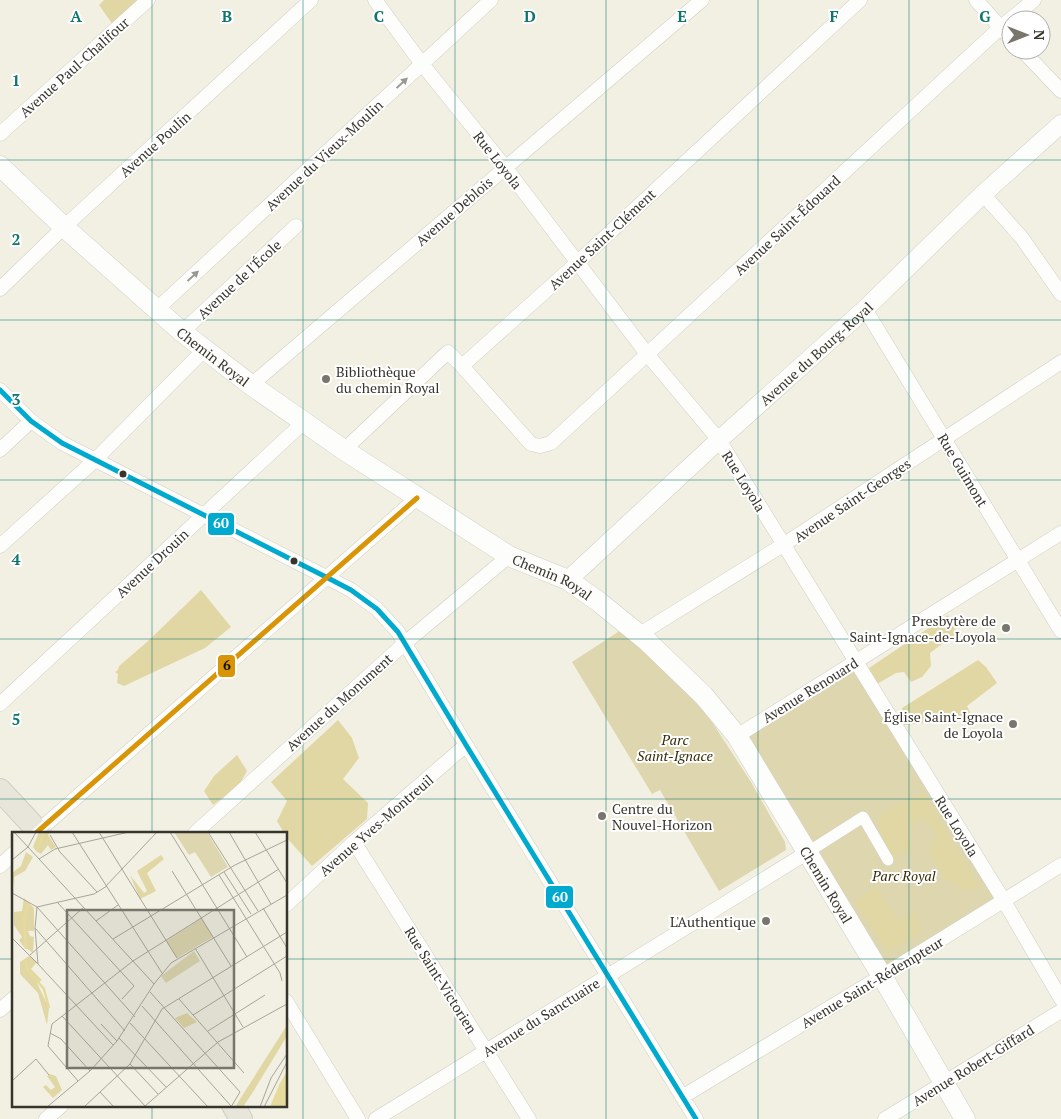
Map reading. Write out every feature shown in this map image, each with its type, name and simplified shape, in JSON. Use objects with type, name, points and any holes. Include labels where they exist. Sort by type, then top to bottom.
[{"type":"main road","name":"Chemin Royal","points":[[0,166],[64,227],[182,332],[251,385],[344,450],[509,556],[568,580],[640,634],[704,696],[737,736],[882,976],[964,1119]]},
{"type":"main road","points":[[0,790],[38,832]]},
{"type":"main road","points":[[234,1106],[241,1119]]},
{"type":"street","name":"Avenue Paul-Chalifour","points":[[0,134],[148,0]]},
{"type":"street","name":"Avenue Poulin","points":[[0,289],[64,227],[311,0]]},
{"type":"street","name":"Rue Loyola","points":[[375,0],[422,64],[505,167],[648,354],[718,440],[1004,901],[1061,999]]},
{"type":"street","name":"Avenue du Vieux-Moulin","points":[[157,309],[491,0]]},
{"type":"street","name":"Avenue Deblois","points":[[251,385],[702,0]]},
{"type":"street","name":"Avenue Saint-Clément","points":[[462,366],[578,262],[860,0]]},
{"type":"street","points":[[976,0],[1000,28]]},
{"type":"street","name":"Avenue Saint-Édouard","points":[[462,366],[530,444],[540,446],[551,443],[1000,28],[1034,0]]},
{"type":"street","points":[[1032,60],[1061,91]]},
{"type":"street","name":"Avenue du Bourg-Royal","points":[[568,580],[718,440],[865,309],[983,194],[1061,124]]},
{"type":"street","points":[[983,194],[1022,238],[1061,294]]},
{"type":"street","name":"Avenue de l'École","points":[[182,332],[296,226]]},
{"type":"street","name":"Rue Guimont","points":[[865,309],[1061,631]]},
{"type":"street","points":[[0,546],[94,460],[205,349]]},
{"type":"street","points":[[344,450],[448,352],[462,366]]},
{"type":"street","name":"Avenue Saint-Georges","points":[[640,634],[784,545],[1061,362]]},
{"type":"street","points":[[0,390],[31,421],[62,443],[350,590],[376,609],[398,632],[696,1119]]},
{"type":"street","points":[[0,450],[31,421]]},
{"type":"street","name":"Avenue Drouin","points":[[0,704],[304,422]]},
{"type":"street","points":[[38,832],[417,498]]},
{"type":"street","name":"Avenue Renouard","points":[[737,736],[1061,533]]},
{"type":"street","name":"Avenue du Monument","points":[[196,832],[405,643],[509,556]]},
{"type":"street","name":"Avenue Yves-Montreuil","points":[[288,903],[354,842],[466,745]]},
{"type":"street","points":[[808,852],[863,817],[888,860]]},
{"type":"street","name":"Rue Saint-Victorien","points":[[354,842],[529,1119]]},
{"type":"street","name":"Avenue du Sanctuaire","points":[[376,1119],[808,852]]},
{"type":"street","points":[[0,866],[12,855]]},
{"type":"street","name":"Avenue Saint-Rédempteur","points":[[682,1097],[1061,865]]},
{"type":"street","points":[[0,1010],[12,1000]]},
{"type":"street","points":[[288,1004],[358,1119]]},
{"type":"street","name":"Avenue Robert-Giffard","points":[[885,1119],[1061,1011]]},
{"type":"street","points":[[46,1119],[61,1106]]},
{"type":"green space","name":"Parc Saint-Ignace","points":[[621,630],[676,680],[710,719],[751,782],[785,842],[786,850],[719,891],[660,790],[652,794],[572,662]]},
{"type":"green space","name":"Parc Royal","points":[[856,662],[1004,901],[882,976],[737,736]]},
{"type":"shaded area","points":[[104,0],[156,0],[118,32],[99,5]]},
{"type":"shaded area","points":[[201,590],[231,627],[205,648],[124,686],[117,683],[118,674],[115,672],[119,666]]},
{"type":"shaded area","points":[[948,615],[957,633],[930,653],[931,666],[922,677],[911,682],[904,672],[896,673],[877,684],[869,668]]},
{"type":"shaded area","points":[[978,660],[986,667],[997,683],[967,706],[972,716],[955,719],[946,717],[923,723],[904,725],[902,708]]},
{"type":"shaded area","points":[[338,720],[352,738],[359,758],[343,779],[368,803],[367,819],[312,866],[288,839],[288,832],[283,832],[277,821],[287,801],[271,782]]},
{"type":"shaded area","points":[[237,755],[247,771],[239,785],[213,805],[204,791],[214,776]]},
{"type":"shaded area","points":[[923,792],[980,888],[967,890],[947,880],[928,851],[934,843],[936,835],[928,822],[921,819],[906,828],[912,848],[893,859],[883,848],[883,836],[877,818]]},
{"type":"shaded area","points":[[876,887],[897,919],[914,912],[922,931],[889,952],[854,902]]},
{"type":"transit line","name":"60","points":[[0,390],[31,421],[62,443],[351,590],[377,609],[398,632],[696,1119]]},
{"type":"transit line","name":"6","points":[[37,832],[417,498]]},
{"type":"place","name":"Bibliothèque du chemin Royal","points":[[326,379]]},
{"type":"place","name":"Presbytère de Saint-Ignace-de-Loyola","points":[[1006,628]]},
{"type":"place","name":"Église Saint-Ignace de Loyola","points":[[1013,724]]},
{"type":"place","name":"Centre du Nouvel-Horizon","points":[[602,816]]},
{"type":"place","name":"L'Authentique","points":[[766,921]]}]
